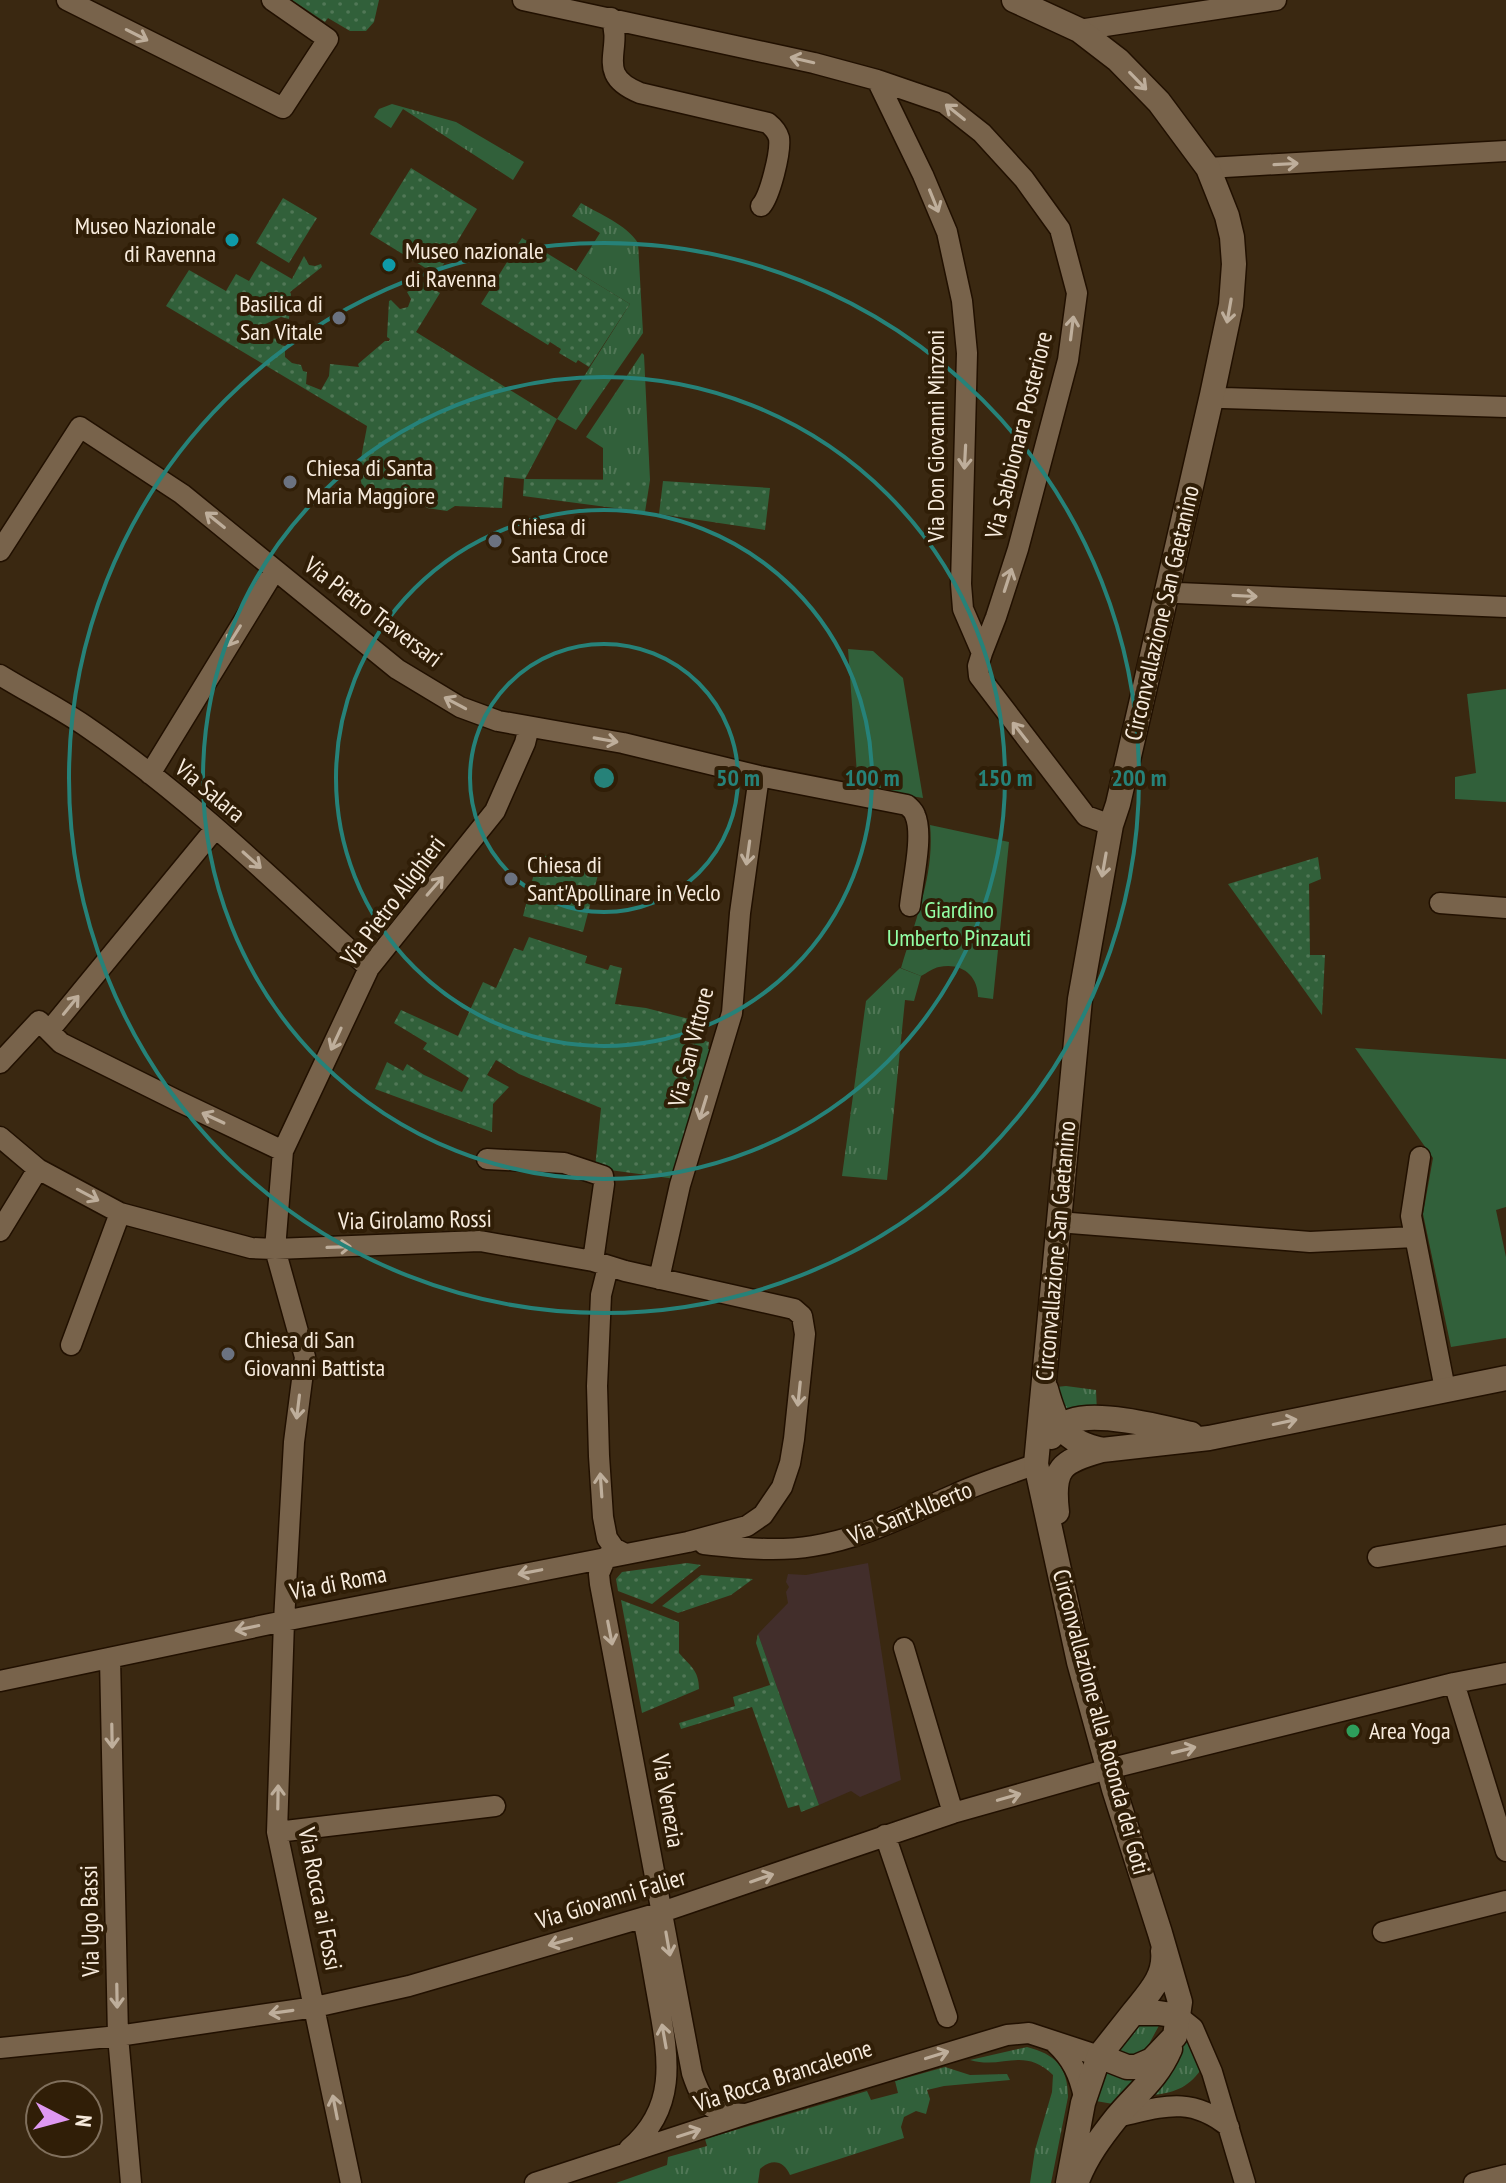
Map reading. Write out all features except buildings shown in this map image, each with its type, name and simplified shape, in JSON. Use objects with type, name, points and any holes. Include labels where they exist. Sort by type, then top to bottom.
[{"type":"street","points":[[67,0],[283,108],[328,39],[272,0]]},
{"type":"street","points":[[523,0],[814,63],[877,80]]},
{"type":"street","name":"Circonvallazione San Gaetanino","points":[[1014,0],[1079,30],[1118,60],[1159,102],[1208,168],[1227,216],[1234,264],[1231,305],[1111,825],[1080,999],[1036,1464]]},
{"type":"street","points":[[1079,30],[1276,0]]},
{"type":"street","points":[[611,18],[615,29],[614,70],[625,87],[768,123],[775,129],[779,140],[778,151],[767,199],[761,206]]},
{"type":"street","name":"Via Sabbionara Posteriore","points":[[877,80],[944,103],[982,133],[1024,179],[1060,229],[1077,293],[1065,374],[1018,549],[982,653]]},
{"type":"street","name":"Via Don Giovanni Minzoni","points":[[877,80],[947,232],[962,301],[967,368],[961,584],[963,609],[982,653],[979,676],[1086,816],[1111,825]]},
{"type":"street","points":[[1208,168],[1506,151]]},
{"type":"street","points":[[1212,395],[1223,398],[1506,407]]},
{"type":"street","name":"Via Pietro Traversari","points":[[0,551],[80,427],[182,494],[397,669],[460,707],[498,721],[623,743],[759,776],[907,805],[915,815],[918,831],[910,906]]},
{"type":"street","points":[[150,774],[275,570]]},
{"type":"street","points":[[1168,588],[1178,593],[1506,607]]},
{"type":"street","name":"Via Salara","points":[[0,675],[84,725],[150,774],[251,859],[369,968]]},
{"type":"street","name":"Via Pietro Alighieri","points":[[275,1249],[283,1151],[369,968],[495,811],[529,727]]},
{"type":"street","name":"Via San Vittore","points":[[659,1279],[680,1185],[732,1013],[740,913],[759,776]]},
{"type":"street","points":[[49,1031],[215,829]]},
{"type":"street","points":[[1440,903],[1506,908]]},
{"type":"street","points":[[0,1063],[39,1021],[61,1043],[283,1151]]},
{"type":"street","name":"Via Girolamo Rossi","points":[[0,1137],[38,1169],[120,1213],[251,1248],[480,1241],[601,1264],[794,1309],[802,1316],[805,1334],[790,1463],[776,1499],[763,1515],[747,1526],[688,1542]]},
{"type":"street","points":[[1420,1157],[1411,1216],[1445,1389]]},
{"type":"street","points":[[487,1159],[564,1163],[603,1176],[597,1386],[599,1456],[603,1517],[607,1538],[616,1556]]},
{"type":"street","points":[[0,1231],[38,1169]]},
{"type":"street","points":[[71,1345],[120,1213]]},
{"type":"street","points":[[1058,1222],[1310,1242],[1415,1237]]},
{"type":"street","name":"Via Rocca ai Fossi","points":[[275,1249],[305,1357],[294,1442],[277,1832],[351,2183]]},
{"type":"street","points":[[1077,1652],[1080,1632],[1054,1486],[1064,1466],[1102,1450],[1209,1438],[1506,1378]]},
{"type":"street","points":[[1045,1383],[1060,1427],[1074,1441],[1102,1450]]},
{"type":"street","points":[[1036,1464],[1048,1440],[1060,1427],[1075,1420],[1133,1421],[1209,1438]]},
{"type":"street","name":"Via Sant'Alberto","points":[[688,1542],[751,1548],[795,1548],[845,1539],[1036,1464]]},
{"type":"street","name":"Circonvallazione alla Rotonda dei Goti","points":[[1036,1464],[1077,1652],[1108,1769],[1180,2002],[1176,2026]]},
{"type":"street","points":[[1378,1557],[1506,1535]]},
{"type":"street","name":"Via di Roma","points":[[0,1681],[284,1621],[688,1542]]},
{"type":"street","name":"Via Venezia","points":[[616,1556],[599,1574],[600,1584],[653,1915],[667,2048],[667,2083],[656,2120],[644,2138],[623,2155]]},
{"type":"street","points":[[904,1648],[953,1813]]},
{"type":"street","name":"Via Ugo Bassi","points":[[110,1658],[118,2036],[131,2183]]},
{"type":"street","name":"Via Giovanni Falier","points":[[0,2048],[118,2036],[315,2007],[409,1986],[653,1915],[953,1813],[1108,1769],[1454,1683],[1506,1673]]},
{"type":"street","points":[[1454,1683],[1506,1851]]},
{"type":"street","points":[[277,1832],[495,1806]]},
{"type":"street","points":[[885,1835],[947,2017]]},
{"type":"street","points":[[1383,1932],[1506,1901]]},
{"type":"street","name":"Via Venezia","points":[[653,1915],[704,2103],[725,2113],[746,2114]]},
{"type":"street","name":"Circonvallazione alla Rotonda dei Goti","points":[[1068,2183],[1084,2097],[1099,2056],[1159,1980],[1164,1958],[1160,1933]]},
{"type":"street","points":[[1133,2013],[1159,2013],[1176,2026],[1193,2028],[1212,2072],[1245,2183]]},
{"type":"street","points":[[1099,2056],[1127,2067],[1136,2067],[1152,2060],[1176,2026]]},
{"type":"street","points":[[1076,2183],[1084,2162],[1117,2117],[1164,2063],[1176,2026]]},
{"type":"street","name":"Via Rocca Brancaleone","points":[[535,2183],[746,2114],[1003,2036],[1029,2033],[1099,2056]]},
{"type":"street","points":[[1049,2038],[1068,2056],[1076,2069],[1084,2097]]},
{"type":"street","points":[[1117,2117],[1180,2105],[1202,2091],[1212,2072]]},
{"type":"street","points":[[1180,2105],[1215,2115],[1229,2127]]},
{"type":"street","points":[[1474,2183],[1506,2175]]},
{"type":"shaded area","points":[[868,1563],[901,1780],[860,1797],[851,1791],[819,1805],[758,1634],[788,1603],[788,1574],[806,1575]]},
{"type":"green space","points":[[292,0],[379,0],[374,22],[366,31],[350,31],[328,18],[325,22]]},
{"type":"green space","points":[[392,104],[456,122],[524,162],[513,180],[403,109],[391,128],[374,117],[379,109]]},
{"type":"green space","points":[[411,168],[477,209],[437,275],[370,234]]},
{"type":"green space","points":[[283,198],[317,218],[289,263],[256,243]]},
{"type":"green space","points":[[581,203],[619,225],[638,243],[643,333],[576,430],[557,419],[630,304],[576,271],[600,233],[572,216]]},
{"type":"green space","points":[[522,238],[630,304],[589,367],[578,360],[576,363],[559,353],[561,349],[550,342],[548,345],[481,304]]},
{"type":"green space","points":[[304,256],[309,265],[321,264],[322,267],[290,292],[289,319],[281,317],[263,325],[267,340],[277,338],[285,346],[285,357],[301,365],[307,372],[306,384],[321,390],[329,376],[330,364],[359,367],[358,364],[389,341],[389,301],[400,309],[408,307],[411,299],[407,292],[415,288],[415,277],[440,293],[416,332],[557,419],[525,479],[650,480],[645,512],[523,496],[524,479],[504,477],[502,508],[455,506],[447,511],[369,497],[361,480],[360,469],[367,426],[166,306],[189,270],[226,291],[236,274],[249,281],[261,261],[292,279]]},
{"type":"green space","points":[[642,353],[650,480],[603,480],[603,448],[586,437]]},
{"type":"green space","points":[[663,481],[770,488],[765,530],[659,514]]},
{"type":"green space","points":[[848,649],[873,651],[903,678],[923,798],[858,788]]},
{"type":"green space","points":[[1506,689],[1506,802],[1455,799],[1455,777],[1476,773],[1467,694]]},
{"type":"green space","name":"Giardino Umberto Pinzauti","points":[[930,825],[1009,842],[993,999],[978,997],[975,982],[961,968],[939,967],[921,976],[901,968],[927,879]]},
{"type":"green space","points":[[539,854],[599,871],[583,932],[523,916]]},
{"type":"green space","points":[[1318,857],[1321,879],[1309,884],[1310,955],[1325,955],[1322,1015],[1228,884]]},
{"type":"green space","points":[[529,937],[587,956],[585,963],[608,970],[610,965],[622,968],[615,1004],[646,1008],[705,1023],[702,1040],[709,1042],[708,1049],[715,1050],[676,1179],[595,1168],[601,1108],[519,1074],[496,1060],[487,1075],[509,1087],[493,1104],[492,1132],[375,1089],[387,1062],[403,1071],[407,1064],[462,1092],[469,1078],[423,1049],[427,1043],[394,1023],[401,1010],[458,1036],[483,982],[496,988],[514,948],[523,951]]},
{"type":"green space","points":[[900,968],[921,976],[914,1001],[905,1000],[887,1180],[842,1176],[866,1001]]},
{"type":"green space","points":[[1355,1048],[1506,1059],[1506,1207],[1496,1210],[1506,1257],[1506,1338],[1451,1347],[1423,1214],[1433,1158]]},
{"type":"green space","points":[[1056,1387],[1096,1390],[1097,1413],[1064,1418]]},
{"type":"green space","points":[[687,1563],[701,1565],[652,1604],[618,1591],[616,1579],[622,1572]]},
{"type":"green space","points":[[701,1575],[753,1579],[731,1595],[678,1613],[662,1606]]},
{"type":"green space","points":[[621,1600],[679,1622],[679,1653],[696,1673],[699,1689],[642,1713]]},
{"type":"green space","points":[[758,1634],[819,1805],[801,1812],[799,1805],[788,1808],[752,1707],[681,1729],[679,1723],[735,1706],[733,1697],[770,1685],[756,1643]]},
{"type":"green space","points":[[1162,2020],[1149,2044],[1135,2060],[1122,2060],[1118,2049],[1131,2031],[1147,2022]]},
{"type":"green space","points":[[1189,2035],[1203,2067],[1182,2087],[1154,2095],[1152,2091],[1174,2064]]},
{"type":"green space","points":[[1027,2047],[1052,2058],[1066,2078],[1068,2097],[1051,2183],[1030,2183],[1035,2150],[1052,2092],[1053,2075],[1042,2066],[1022,2060],[970,2060]]},
{"type":"green space","points":[[945,2067],[970,2075],[1007,2074],[1010,2080],[927,2090],[930,2099],[926,2114],[916,2111],[904,2117],[901,2127],[904,2138],[790,2175],[784,2167],[773,2162],[760,2169],[758,2183],[616,2183],[667,2165],[668,2157],[707,2146],[705,2139],[867,2091],[871,2100],[898,2093],[895,2081]]},
{"type":"green space","points":[[1105,2068],[1151,2070],[1113,2104],[1096,2101]]},
{"type":"place","name":"Museo Nazionale di Ravenna","points":[[232,240]]},
{"type":"place","name":"Museo nazionale di Ravenna","points":[[389,265]]},
{"type":"place","name":"Basilica di San Vitale","points":[[339,318]]},
{"type":"place","name":"Chiesa di Santa Maria Maggiore","points":[[290,482]]},
{"type":"place","name":"Chiesa di Santa Croce","points":[[495,541]]},
{"type":"place","name":"Chiesa di Sant'Apollinare in Veclo","points":[[511,879]]},
{"type":"place","name":"Chiesa di San Giovanni Battista","points":[[228,1354]]},
{"type":"place","name":"Area Yoga","points":[[1353,1731]]}]
